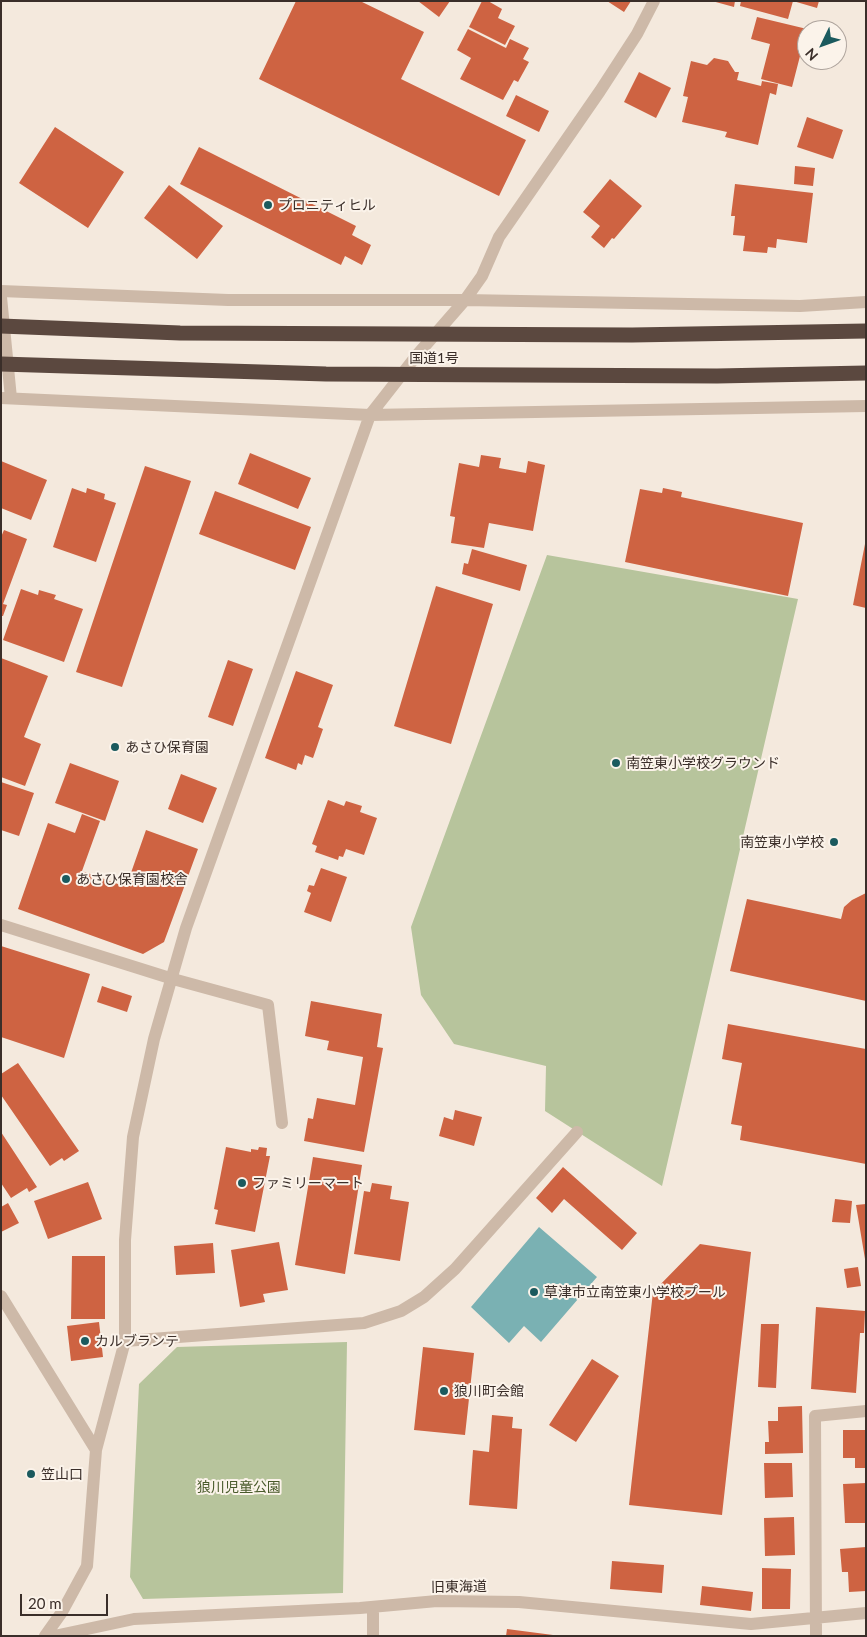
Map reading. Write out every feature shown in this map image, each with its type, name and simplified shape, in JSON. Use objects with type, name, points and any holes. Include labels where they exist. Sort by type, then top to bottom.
[{"type":"highway","name":"国道1号","points":[[1,326],[200,333],[632,335],[866,331]]},
{"type":"highway","name":"国道1号","points":[[1,364],[326,374],[717,376],[866,373]]},
{"type":"street","points":[[45,1636],[62,1612],[87,1566],[96,1450],[125,1341],[125,1240],[133,1137],[154,1039],[173,979],[186,928],[370,415],[417,355],[465,300],[482,276],[499,237],[600,91],[637,34],[654,1]]},
{"type":"street","points":[[1,291],[228,300],[465,300],[800,306],[866,302]]},
{"type":"street","points":[[1,297],[6,398],[370,415],[866,406]]},
{"type":"street","points":[[1,926],[173,979],[268,1005],[282,1123]]},
{"type":"street","points":[[125,1341],[364,1323],[401,1311],[424,1297],[455,1269],[577,1132]]},
{"type":"street","points":[[1,1296],[96,1450]]},
{"type":"street","points":[[816,1636],[818,1618],[815,1416],[866,1411]]},
{"type":"street","name":"旧東海道","points":[[54,1636],[134,1619],[373,1607],[437,1601],[519,1602],[751,1624],[866,1613]]},
{"type":"street","points":[[372,1636],[373,1607]]},
{"type":"green space","name":"南笠東小学校グラウンド","points":[[547,555],[798,599],[662,1186],[545,1111],[546,1066],[454,1044],[421,995],[411,927]]},
{"type":"green space","name":"狼川児童公園","points":[[347,1342],[343,1593],[143,1599],[130,1577],[139,1384],[177,1347]]},
{"type":"water","name":"草津市立南笠東小学校プール","points":[[539,1227],[597,1277],[541,1342],[524,1326],[509,1343],[471,1307]]},
{"type":"building","points":[[296,1],[360,1],[424,32],[401,79],[526,140],[499,196],[259,79]]},
{"type":"building","points":[[418,1],[450,1],[439,17]]},
{"type":"building","points":[[482,1],[488,1],[502,9],[498,18],[515,26],[505,45],[469,27]]},
{"type":"building","points":[[607,1],[631,1],[624,12]]},
{"type":"building","points":[[712,1],[735,1],[734,7]]},
{"type":"building","points":[[741,1],[793,1],[788,19],[740,6]]},
{"type":"building","points":[[793,1],[819,1],[817,8]]},
{"type":"building","points":[[757,17],[797,27],[797,68],[792,87],[761,79],[770,44],[751,39]]},
{"type":"building","points":[[468,29],[506,48],[510,39],[529,48],[523,59],[529,62],[518,82],[514,80],[503,100],[460,79],[471,58],[457,50]]},
{"type":"building","points":[[714,58],[728,61],[735,72],[739,72],[737,80],[761,86],[762,81],[778,84],[776,95],[770,93],[758,145],[725,137],[727,132],[682,122],[688,97],[683,96],[691,61],[707,65]]},
{"type":"building","points":[[639,72],[671,88],[656,118],[624,102]]},
{"type":"building","points":[[516,95],[549,111],[539,132],[506,116]]},
{"type":"building","points":[[807,117],[843,130],[833,159],[797,147]]},
{"type":"building","points":[[55,127],[124,172],[88,228],[19,183]]},
{"type":"building","name":"プロニティヒル","points":[[199,147],[356,226],[352,235],[371,245],[362,265],[345,256],[341,265],[180,184]]},
{"type":"building","points":[[795,166],[815,168],[813,186],[794,184]]},
{"type":"building","points":[[610,179],[642,206],[604,248],[591,237],[600,226],[583,212]]},
{"type":"building","points":[[735,184],[813,193],[807,243],[777,239],[776,248],[768,247],[767,253],[743,251],[745,236],[733,235],[735,216],[731,216]]},
{"type":"building","points":[[169,185],[223,226],[197,259],[144,218]]},
{"type":"building","points":[[250,453],[311,478],[298,509],[238,484]]},
{"type":"building","points":[[481,455],[501,458],[499,468],[526,473],[528,461],[545,465],[533,531],[489,523],[484,548],[451,543],[455,517],[450,516],[459,463],[479,467]]},
{"type":"building","points":[[1,461],[47,480],[31,520],[1,508]]},
{"type":"building","points":[[145,466],[191,481],[122,687],[76,672]]},
{"type":"building","points":[[72,488],[86,493],[87,488],[105,494],[104,499],[116,503],[96,562],[53,547]]},
{"type":"building","points":[[663,488],[682,492],[681,497],[803,523],[788,596],[625,562],[640,489],[662,493]]},
{"type":"building","points":[[215,491],[311,527],[295,570],[199,534]]},
{"type":"building","points":[[4,530],[27,539],[3,604],[7,605],[3,616],[1,616],[1,537]]},
{"type":"building","points":[[866,544],[866,608],[853,605]]},
{"type":"building","points":[[472,549],[527,565],[520,591],[462,574],[464,563],[468,564]]},
{"type":"building","points":[[436,586],[493,604],[451,744],[394,726]]},
{"type":"building","points":[[21,589],[38,595],[39,590],[56,595],[54,599],[83,609],[64,662],[3,640]]},
{"type":"building","points":[[1,658],[48,676],[24,737],[41,744],[25,786],[1,777]]},
{"type":"building","points":[[228,660],[253,669],[233,726],[208,717]]},
{"type":"building","points":[[296,671],[333,685],[318,727],[323,729],[313,758],[305,755],[302,765],[298,763],[296,770],[265,758]]},
{"type":"building","points":[[70,763],[119,781],[105,821],[55,803]]},
{"type":"building","points":[[181,774],[217,788],[203,823],[168,809]]},
{"type":"building","points":[[1,782],[34,793],[19,836],[1,830]]},
{"type":"building","points":[[328,800],[344,806],[346,801],[362,806],[360,812],[377,818],[364,855],[346,849],[343,857],[339,856],[338,860],[315,852],[317,846],[312,844]]},
{"type":"building","name":"あさひ保育園校舎","points":[[82,814],[100,821],[82,871],[126,887],[146,830],[198,849],[164,942],[143,954],[18,909],[48,823],[75,833]]},
{"type":"building","points":[[321,868],[347,877],[331,922],[304,912],[311,893],[307,891],[309,885],[314,886]]},
{"type":"building","points":[[866,893],[866,1001],[730,971],[747,899],[841,919],[844,907],[852,900]]},
{"type":"building","points":[[1,946],[90,974],[64,1058],[1,1037]]},
{"type":"building","points":[[102,986],[132,996],[127,1012],[97,1002]]},
{"type":"building","points":[[311,1001],[382,1014],[377,1047],[383,1048],[364,1152],[304,1141],[308,1118],[313,1119],[317,1098],[355,1105],[363,1057],[327,1050],[329,1041],[305,1036]]},
{"type":"building","points":[[728,1024],[866,1049],[866,1164],[740,1140],[742,1126],[731,1124],[742,1063],[722,1059]]},
{"type":"building","points":[[18,1063],[79,1151],[64,1161],[62,1158],[50,1166],[1,1095],[1,1074]]},
{"type":"building","points":[[455,1110],[482,1117],[474,1146],[439,1136],[444,1117],[453,1120]]},
{"type":"building","points":[[1,1132],[37,1187],[29,1192],[27,1188],[11,1198],[1,1183]]},
{"type":"building","name":"ファミリーマート","points":[[226,1147],[251,1152],[251,1149],[258,1150],[259,1147],[267,1148],[266,1156],[270,1156],[255,1232],[215,1224],[218,1210],[214,1209]]},
{"type":"building","points":[[313,1157],[362,1165],[345,1274],[295,1265]]},
{"type":"building","points":[[563,1167],[637,1233],[622,1250],[564,1199],[552,1213],[536,1198]]},
{"type":"building","points":[[88,1182],[102,1219],[48,1239],[34,1201]]},
{"type":"building","points":[[372,1183],[392,1186],[390,1199],[409,1202],[400,1261],[354,1254],[364,1191],[370,1192]]},
{"type":"building","points":[[835,1199],[852,1201],[850,1223],[832,1222]]},
{"type":"building","points":[[8,1203],[19,1223],[1,1232],[1,1207]]},
{"type":"building","points":[[866,1204],[866,1258],[865,1259],[856,1205]]},
{"type":"building","points":[[279,1242],[288,1290],[263,1294],[265,1302],[240,1307],[231,1250]]},
{"type":"building","points":[[213,1243],[215,1273],[176,1275],[174,1246]]},
{"type":"building","points":[[700,1244],[751,1252],[722,1515],[629,1505],[653,1292]]},
{"type":"building","points":[[72,1256],[105,1256],[105,1319],[71,1319]]},
{"type":"building","points":[[858,1267],[861,1286],[847,1288],[844,1269]]},
{"type":"building","points":[[816,1307],[865,1311],[864,1333],[860,1333],[856,1393],[811,1389]]},
{"type":"building","name":"カルブランテ","points":[[99,1322],[103,1357],[71,1361],[67,1326]]},
{"type":"building","points":[[761,1324],[779,1324],[776,1388],[758,1387]]},
{"type":"building","name":"狼川町会館","points":[[423,1347],[474,1353],[465,1435],[414,1430]]},
{"type":"building","points":[[592,1359],[619,1376],[576,1442],[549,1425]]},
{"type":"building","points":[[802,1406],[803,1453],[765,1454],[765,1442],[769,1442],[768,1421],[778,1421],[778,1407]]},
{"type":"building","points":[[492,1415],[513,1417],[512,1428],[522,1429],[517,1509],[469,1505],[473,1450],[489,1452]]},
{"type":"building","points":[[843,1430],[866,1430],[866,1468],[855,1468],[855,1458],[843,1458]]},
{"type":"building","points":[[764,1463],[792,1463],[793,1497],[765,1498]]},
{"type":"building","points":[[866,1483],[866,1523],[845,1523],[843,1484]]},
{"type":"building","points":[[794,1517],[795,1555],[765,1556],[764,1518]]},
{"type":"building","points":[[866,1547],[866,1591],[849,1592],[848,1572],[842,1572],[840,1549]]},
{"type":"building","points":[[612,1561],[664,1565],[662,1593],[610,1589]]},
{"type":"building","points":[[762,1568],[791,1569],[790,1609],[762,1609]]},
{"type":"building","points":[[702,1586],[753,1592],[751,1611],[700,1605]]},
{"type":"building","points":[[507,1629],[553,1635],[553,1636],[506,1636]]},
{"type":"place","name":"プロニティヒル","points":[[268,205]]},
{"type":"place","name":"あさひ保育園","points":[[115,747]]},
{"type":"place","name":"南笠東小学校グラウンド","points":[[616,763]]},
{"type":"place","name":"南笠東小学校","points":[[834,842]]},
{"type":"place","name":"あさひ保育園校舎","points":[[66,879]]},
{"type":"place","name":"ファミリーマート","points":[[242,1183]]},
{"type":"place","name":"草津市立南笠東小学校プール","points":[[534,1292]]},
{"type":"place","name":"カルブランテ","points":[[85,1341]]},
{"type":"place","name":"狼川町会館","points":[[444,1391]]},
{"type":"place","name":"笠山口","points":[[31,1474]]}]
